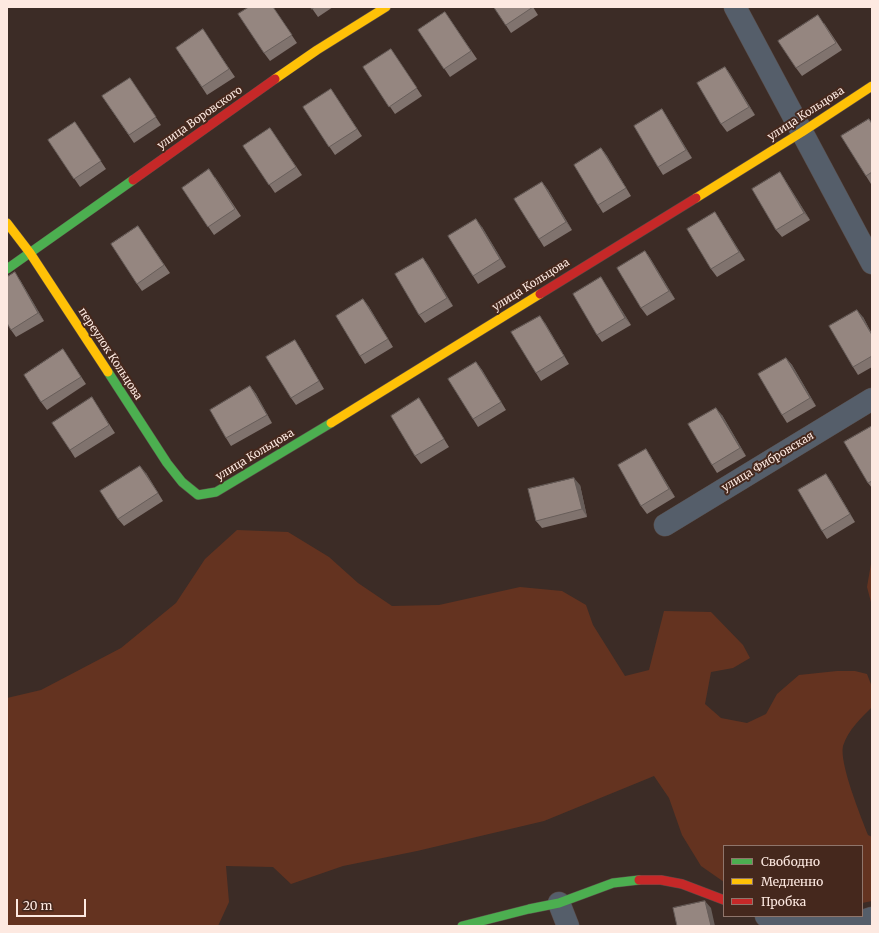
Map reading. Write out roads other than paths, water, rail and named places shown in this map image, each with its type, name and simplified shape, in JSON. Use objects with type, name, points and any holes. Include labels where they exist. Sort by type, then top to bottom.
[{"type":"street","name":"улица Воровского","points":[[7,270],[317,50],[386,7]]},
{"type":"street","points":[[735,7],[872,264]]},
{"type":"street","name":"улица Кольцова","points":[[198,495],[216,492],[264,464],[802,132],[872,86]]},
{"type":"street","name":"переулок Кольцова","points":[[7,223],[30,253],[167,463],[182,482],[198,495]]},
{"type":"street","name":"улица Фибровская","points":[[665,525],[872,399]]},
{"type":"street","points":[[462,926],[559,903],[613,883],[635,880],[661,880],[682,884],[723,900]]},
{"type":"street","points":[[559,903],[568,926]]},
{"type":"street","points":[[769,917],[788,924],[829,925],[857,923],[872,918]]}]
